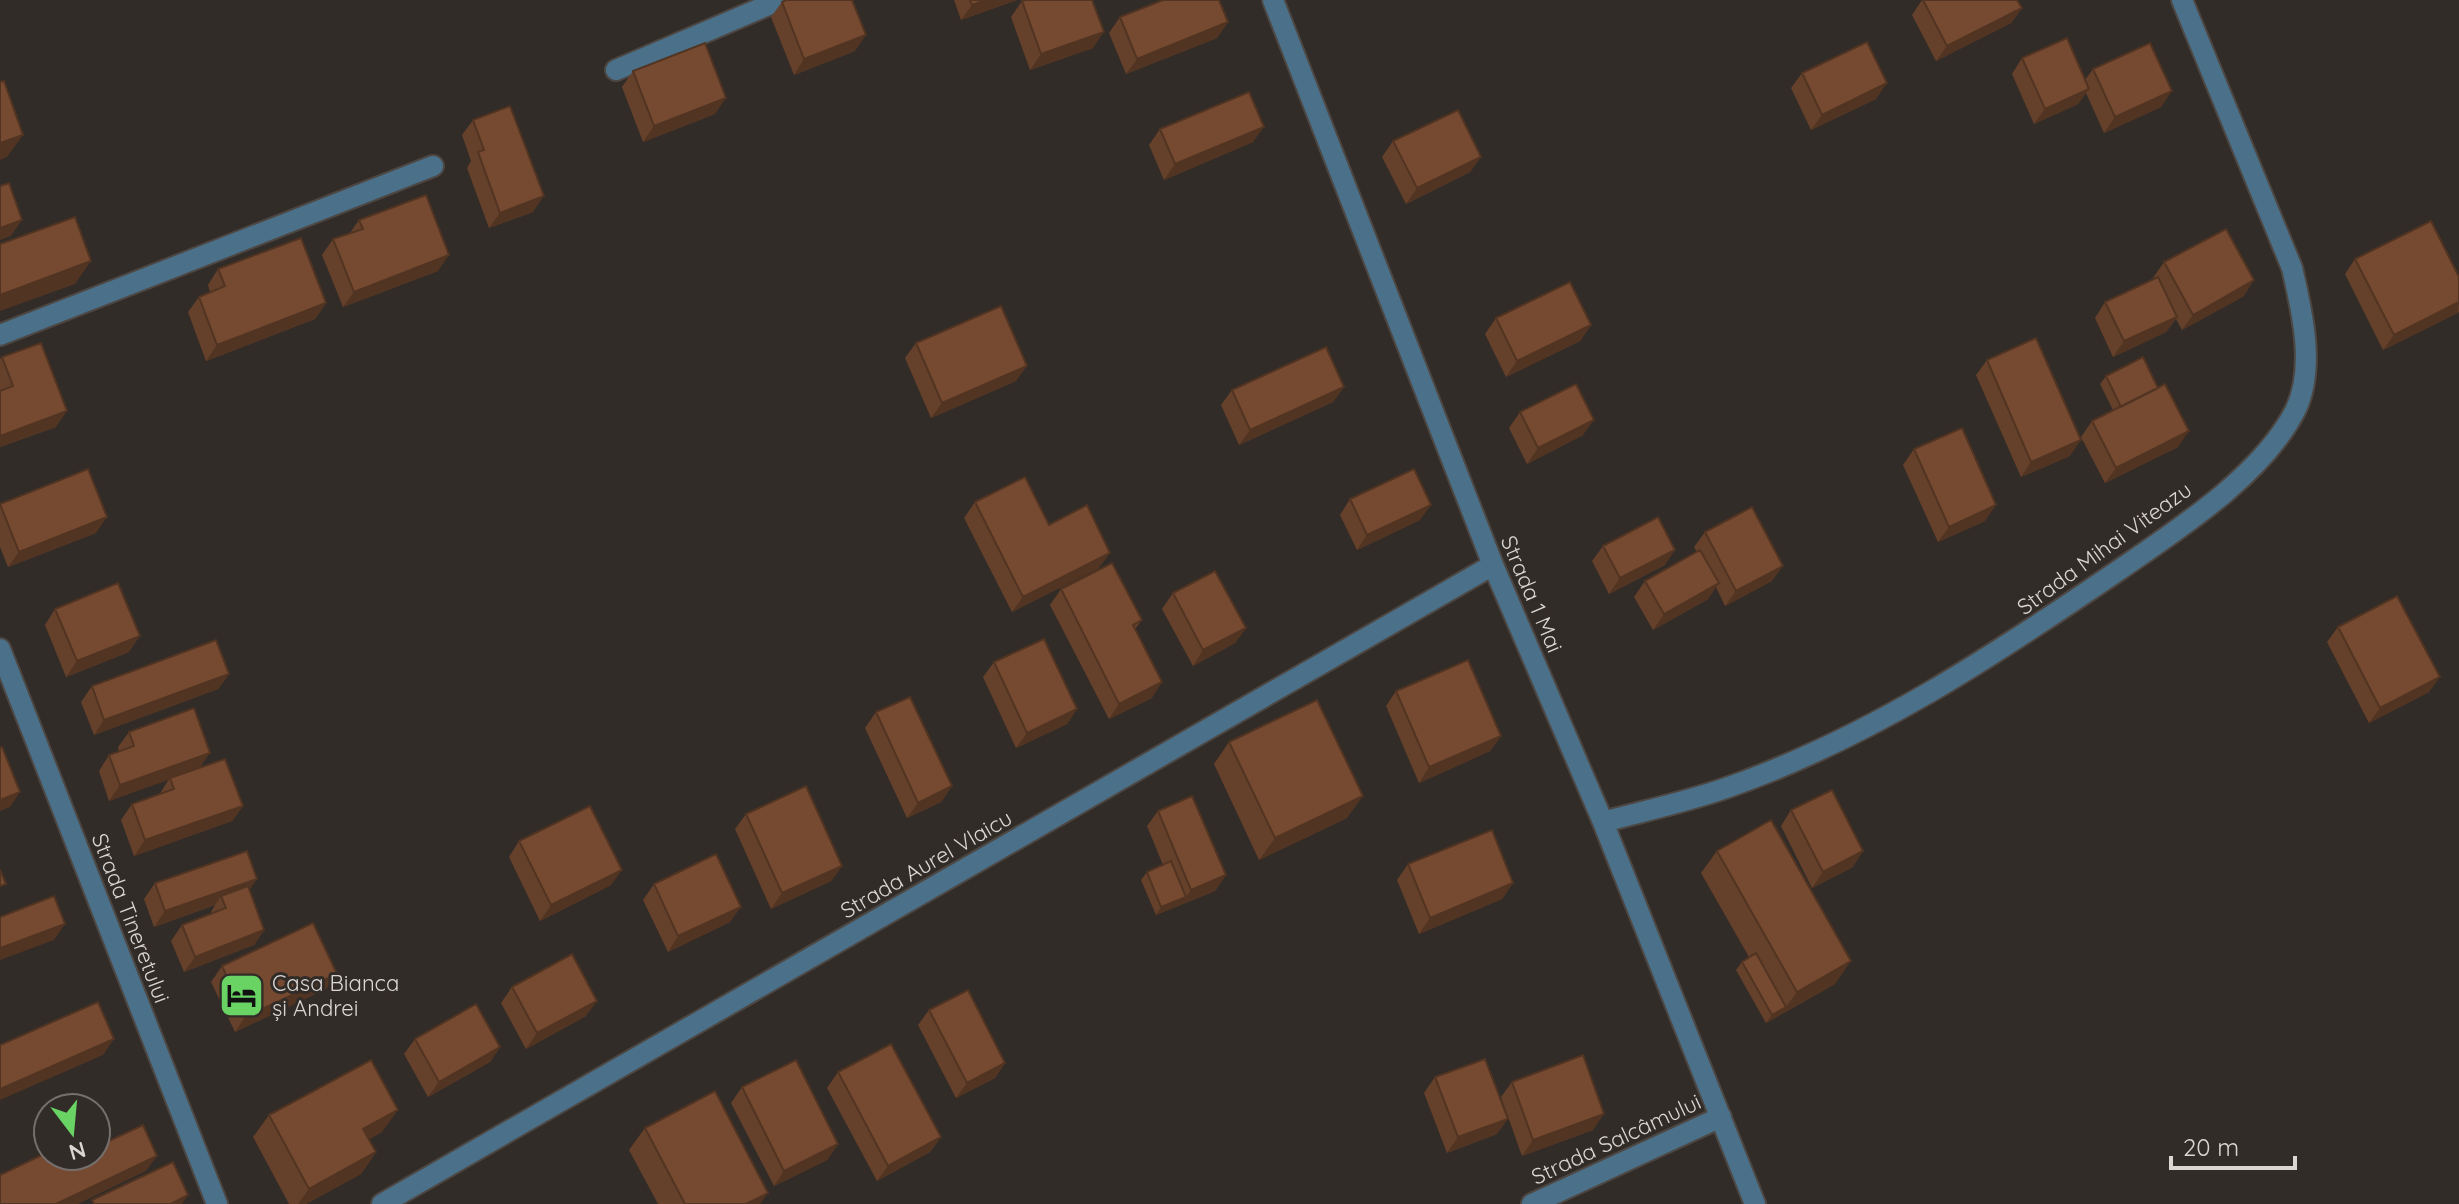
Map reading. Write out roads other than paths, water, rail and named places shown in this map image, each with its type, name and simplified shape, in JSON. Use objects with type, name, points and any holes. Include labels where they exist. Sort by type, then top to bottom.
[{"type":"street","points":[[616,70],[780,0]]},
{"type":"street","name":"Strada 1 Mai","points":[[1273,0],[1493,565],[1603,822],[1755,1204]]},
{"type":"street","name":"Strada Mihai Viteazu","points":[[1603,822],[1725,789],[1842,741],[1978,667],[2176,531],[2258,461],[2296,409],[2307,356],[2303,312],[2292,268],[2182,0]]},
{"type":"street","points":[[0,335],[433,166]]},
{"type":"street","name":"Strada Aurel Vlaicu","points":[[382,1204],[1493,565]]},
{"type":"street","name":"Strada Tineretului","points":[[0,649],[217,1204]]},
{"type":"street","name":"Strada Salcâmului","points":[[1532,1204],[1721,1117]]},
{"type":"place","name":"Casa Bianca și Andrei","points":[[241,996]]}]
